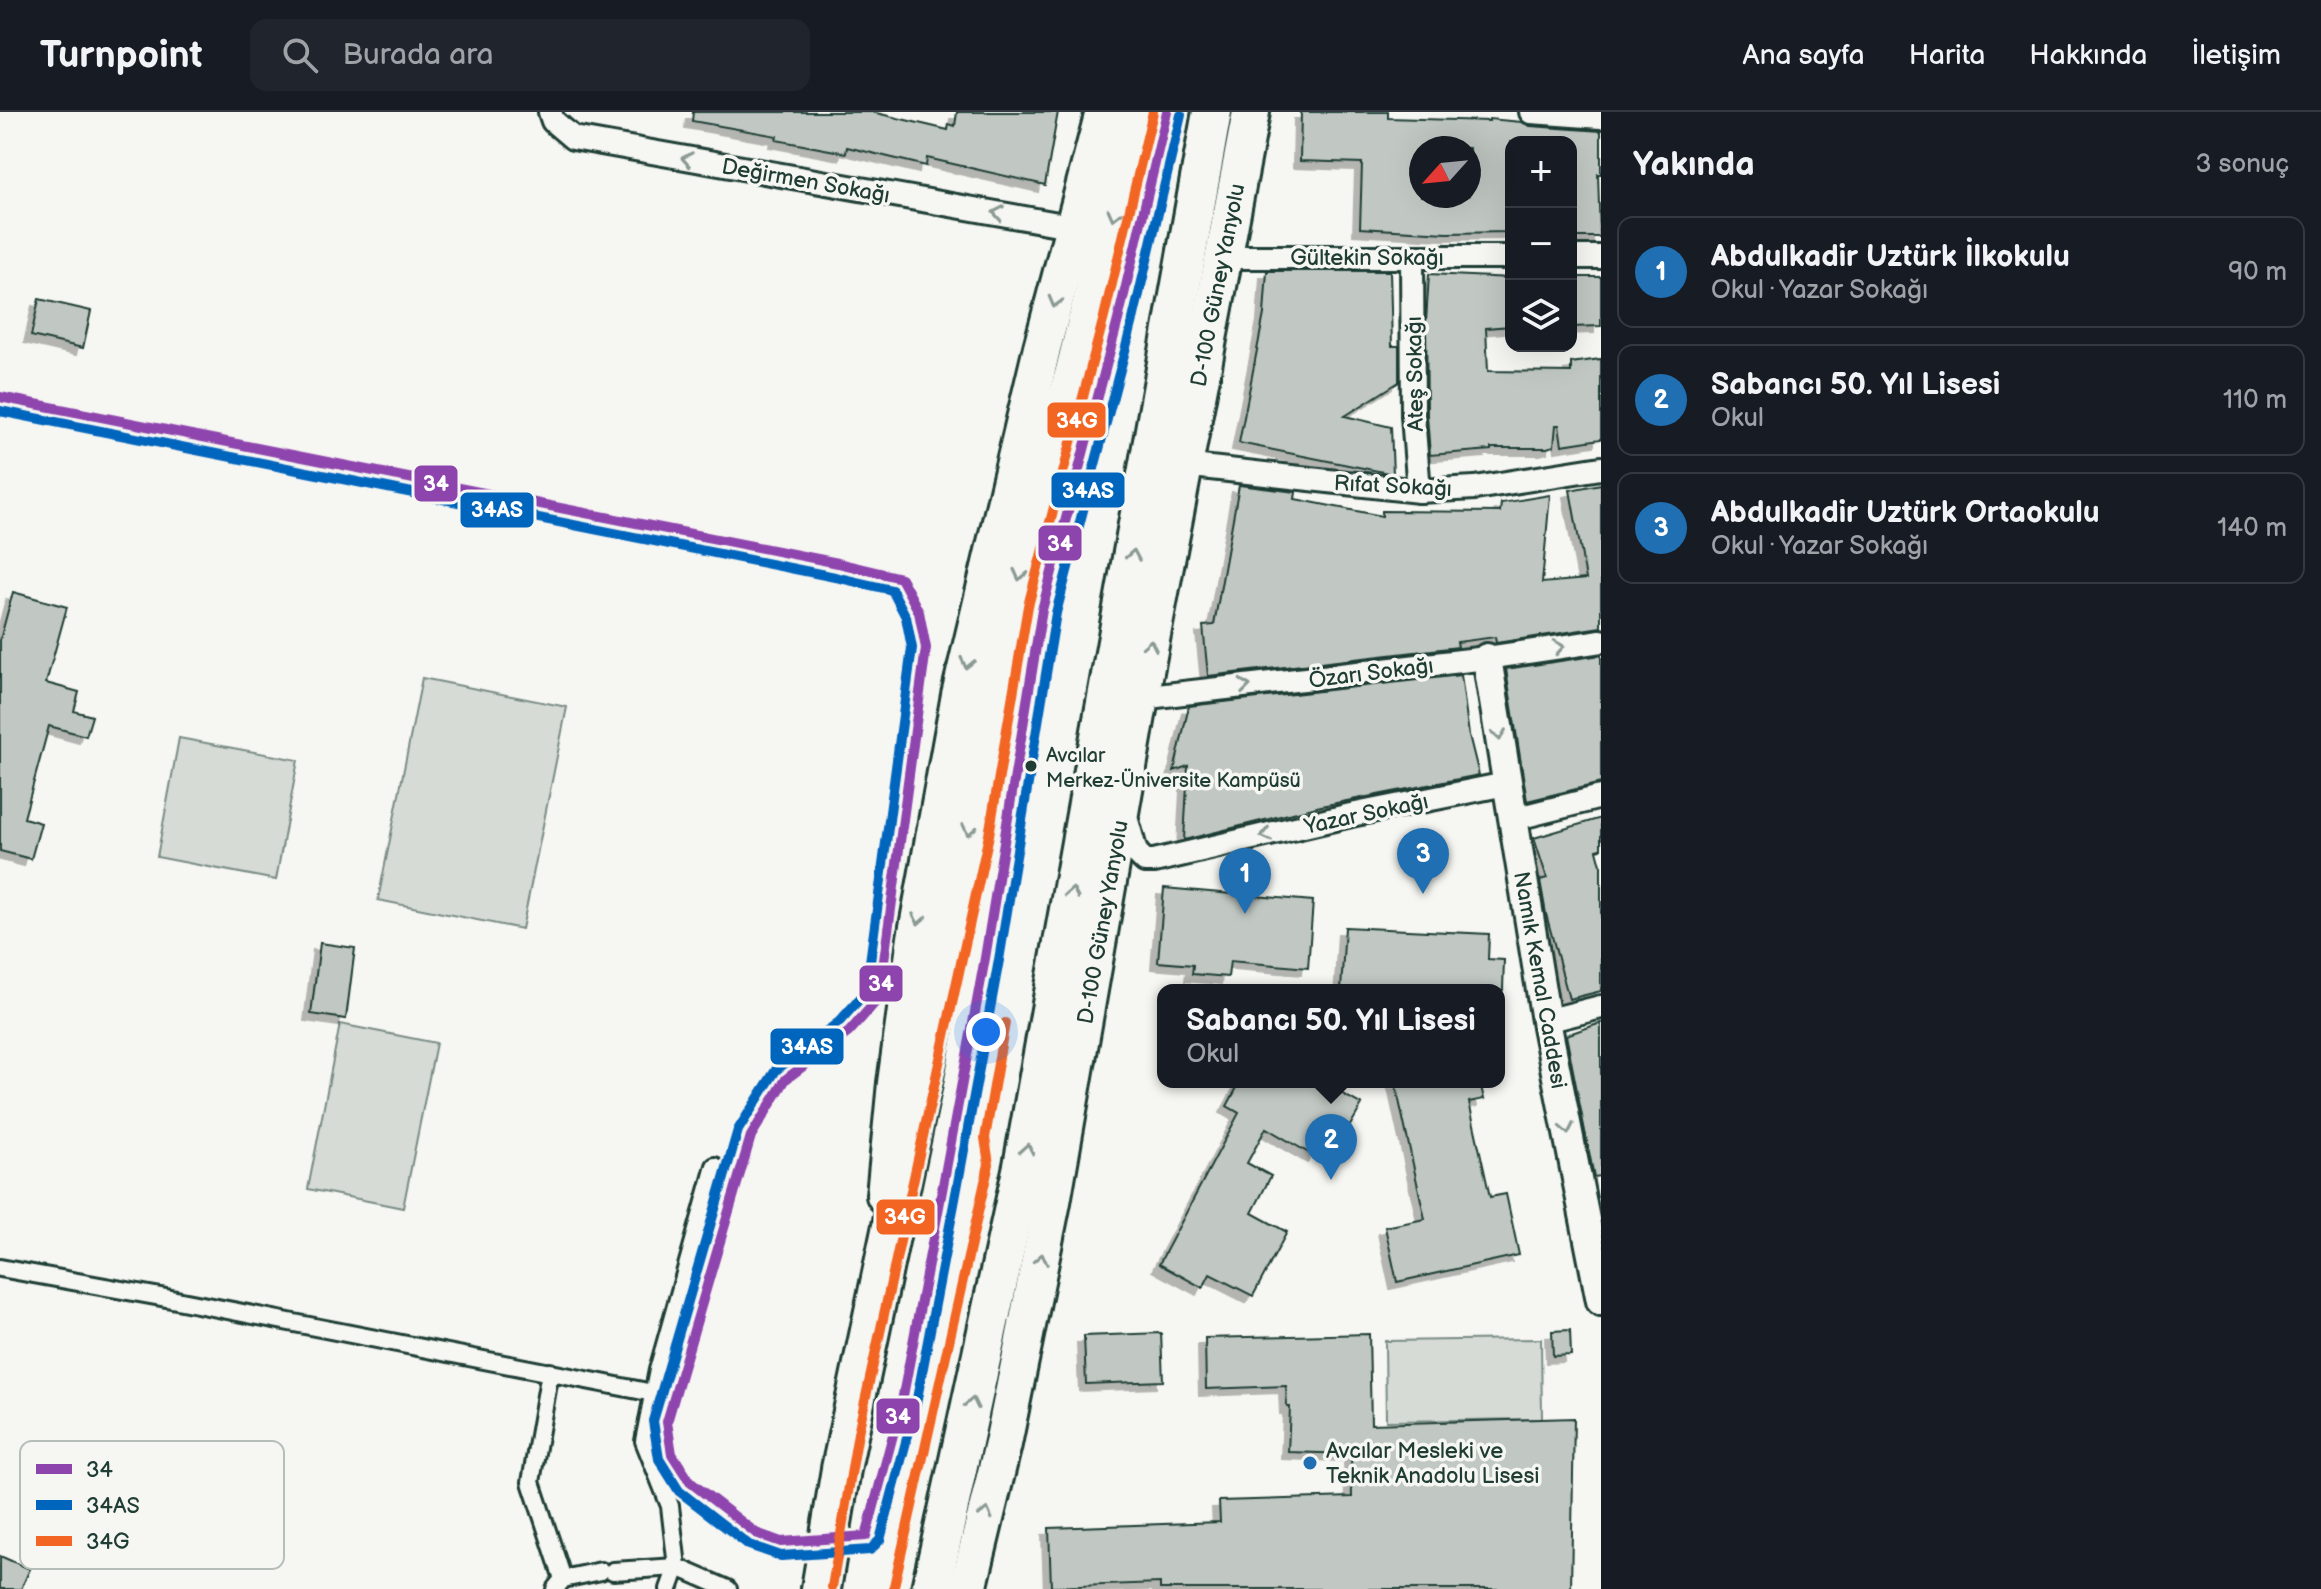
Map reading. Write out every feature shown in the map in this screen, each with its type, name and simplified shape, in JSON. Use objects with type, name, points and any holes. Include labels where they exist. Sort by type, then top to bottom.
[{"type":"highway","points":[[821,1589],[841,1469],[921,1088],[1002,652],[1036,508],[1074,375],[1139,112]]},
{"type":"highway","points":[[931,1589],[1023,1166],[1212,112]]},
{"type":"highway","points":[[793,1589],[811,1554],[841,1469]]},
{"type":"main road","points":[[886,1253],[885,1186],[896,1083],[916,938],[945,773],[995,541],[1104,112]]},
{"type":"main road","name":"D-100 Güney Yanyolu","points":[[968,1589],[1003,1444],[1052,1202],[1140,698],[1251,112]]},
{"type":"street","name":"Değirmen Sokağı","points":[[550,112],[553,121],[573,138],[1075,227]]},
{"type":"street","points":[[1531,112],[1601,117]]},
{"type":"street","name":"Gültekin Sokağı","points":[[1222,257],[1505,257]]},
{"type":"street","name":"Ateş Sokağı","points":[[1412,257],[1413,416],[1419,491]]},
{"type":"street","points":[[1577,257],[1601,257]]},
{"type":"street","name":"Rıfat Sokağı","points":[[1183,465],[1419,491],[1475,488],[1601,468]]},
{"type":"street","name":"Özarı Sokağı","points":[[1140,698],[1487,658],[1601,641]]},
{"type":"street","name":"Namık Kemal Caddesi","points":[[1487,658],[1546,1021],[1601,1301]]},
{"type":"street","name":"Yazar Sokağı","points":[[1123,804],[1136,852],[1145,861],[1154,861],[1351,815],[1506,784]]},
{"type":"street","points":[[1513,819],[1601,797]]},
{"type":"street","points":[[1546,1021],[1601,1007]]},
{"type":"street","points":[[669,1589],[677,1567],[670,1506],[644,1441],[653,1393],[715,1166]]},
{"type":"street","points":[[0,1268],[653,1393]]},
{"type":"street","points":[[550,1372],[531,1482],[559,1584],[607,1571],[677,1567],[728,1589]]},
{"type":"shaded area","points":[[422,678],[567,707],[522,929],[378,900]]},
{"type":"shaded area","points":[[179,738],[298,760],[276,880],[157,857]]},
{"type":"shaded area","points":[[340,1024],[436,1043],[403,1208],[308,1189]]},
{"type":"shaded area","points":[[1541,1339],[1542,1419],[1386,1421],[1385,1341]]},
{"type":"building","points":[[693,112],[872,112],[948,130],[949,124],[955,126],[957,112],[1058,112],[1045,185],[927,158],[926,166],[847,147],[846,153],[776,140],[777,136],[692,121]]},
{"type":"building","points":[[1301,112],[1388,112],[1388,118],[1489,119],[1522,122],[1530,126],[1601,131],[1601,174],[1598,174],[1600,237],[1577,237],[1577,136],[1505,136],[1505,232],[1447,233],[1360,228],[1362,163],[1300,161]]},
{"type":"building","points":[[1267,271],[1390,271],[1392,346],[1399,346],[1399,382],[1345,416],[1391,427],[1393,474],[1239,443],[1264,314]]},
{"type":"building","points":[[1429,274],[1505,278],[1505,326],[1486,328],[1488,371],[1571,372],[1571,363],[1601,359],[1601,439],[1562,445],[1559,425],[1556,425],[1554,446],[1547,448],[1491,448],[1430,455],[1426,322]]},
{"type":"building","points":[[1577,277],[1601,277],[1601,326],[1577,327]]},
{"type":"building","points":[[39,299],[91,311],[83,348],[31,336]]},
{"type":"building","points":[[1601,484],[1601,627],[1496,643],[1495,637],[1457,642],[1458,647],[1208,676],[1203,626],[1214,625],[1239,485],[1296,492],[1295,499],[1382,516],[1382,511],[1500,512],[1501,503],[1550,495],[1542,583],[1586,579],[1570,490]]},
{"type":"building","points":[[13,592],[67,607],[46,683],[79,692],[74,711],[92,716],[86,736],[49,726],[24,818],[41,823],[31,859],[0,851],[0,640]]},
{"type":"building","points":[[1601,655],[1601,783],[1527,801],[1506,669]]},
{"type":"building","points":[[1461,675],[1469,735],[1479,775],[1321,806],[1184,840],[1188,766],[1174,771],[1189,706]]},
{"type":"building","points":[[1601,818],[1601,849],[1597,850],[1601,865],[1601,991],[1569,999],[1546,914],[1540,880],[1547,878],[1534,838]]},
{"type":"building","points":[[1164,888],[1313,901],[1308,968],[1230,961],[1228,977],[1192,974],[1193,965],[1158,962]]},
{"type":"building","points":[[1345,927],[1489,934],[1488,959],[1504,960],[1503,984],[1341,984]]},
{"type":"building","points":[[320,943],[355,948],[346,1019],[311,1014]]},
{"type":"building","points":[[1601,1023],[1601,1176],[1594,1177],[1566,1035]]},
{"type":"building","points":[[1237,1088],[1332,1088],[1362,1105],[1340,1143],[1326,1135],[1314,1156],[1266,1128],[1247,1163],[1271,1176],[1252,1213],[1287,1232],[1253,1296],[1210,1274],[1203,1288],[1159,1264],[1239,1113],[1227,1106]]},
{"type":"building","points":[[1396,1088],[1481,1088],[1484,1099],[1469,1102],[1490,1197],[1506,1194],[1519,1255],[1397,1282],[1385,1227],[1425,1219]]},
{"type":"building","points":[[1570,1330],[1571,1355],[1553,1356],[1552,1331]]},
{"type":"building","points":[[1161,1333],[1163,1381],[1086,1384],[1084,1336]]},
{"type":"building","points":[[1369,1334],[1371,1424],[1574,1418],[1571,1589],[1160,1589],[1160,1583],[1051,1587],[1049,1528],[1220,1522],[1219,1501],[1352,1497],[1351,1454],[1288,1452],[1290,1407],[1287,1407],[1286,1386],[1206,1389],[1205,1338]]},
{"type":"building","points":[[0,1556],[20,1565],[20,1569],[30,1569],[21,1589],[0,1589]]},
{"type":"transit line","name":"34G","points":[[832,1587],[858,1433],[989,835],[1028,606],[1104,317],[1153,112]]},
{"type":"transit line","name":"34","points":[[0,397],[901,578],[919,612],[926,648],[879,998],[849,1032],[786,1079],[751,1136],[667,1422],[672,1454],[690,1482],[756,1533],[781,1542],[866,1536],[902,1401],[941,1196],[985,958],[1042,610],[1118,320],[1167,112]]},
{"type":"transit line","name":"34AS","points":[[0,411],[892,590],[906,617],[912,648],[866,992],[839,1022],[776,1070],[738,1130],[653,1421],[659,1459],[679,1491],[749,1545],[781,1556],[870,1550],[880,1540],[916,1404],[999,960],[1056,613],[1132,324],[1181,115]]},
{"type":"transit line","name":"34G","points":[[894,1586],[989,1164],[985,1138],[1005,1023]]},
{"type":"place","name":"Avcılar Merkez-Üniversite Kampüsü","points":[[1031,766]]},
{"type":"place","name":"Abdulkadir Uztürk Ortaokulu","points":[[1423,894]]},
{"type":"place","name":"Abdulkadir Uztürk İlkokulu","points":[[1245,914]]},
{"type":"place","name":"Sabancı 50. Yıl Lisesi","points":[[1331,1180]]},
{"type":"place","name":"Avcılar Mesleki ve Teknik Anadolu Lisesi","points":[[1310,1463]]}]
